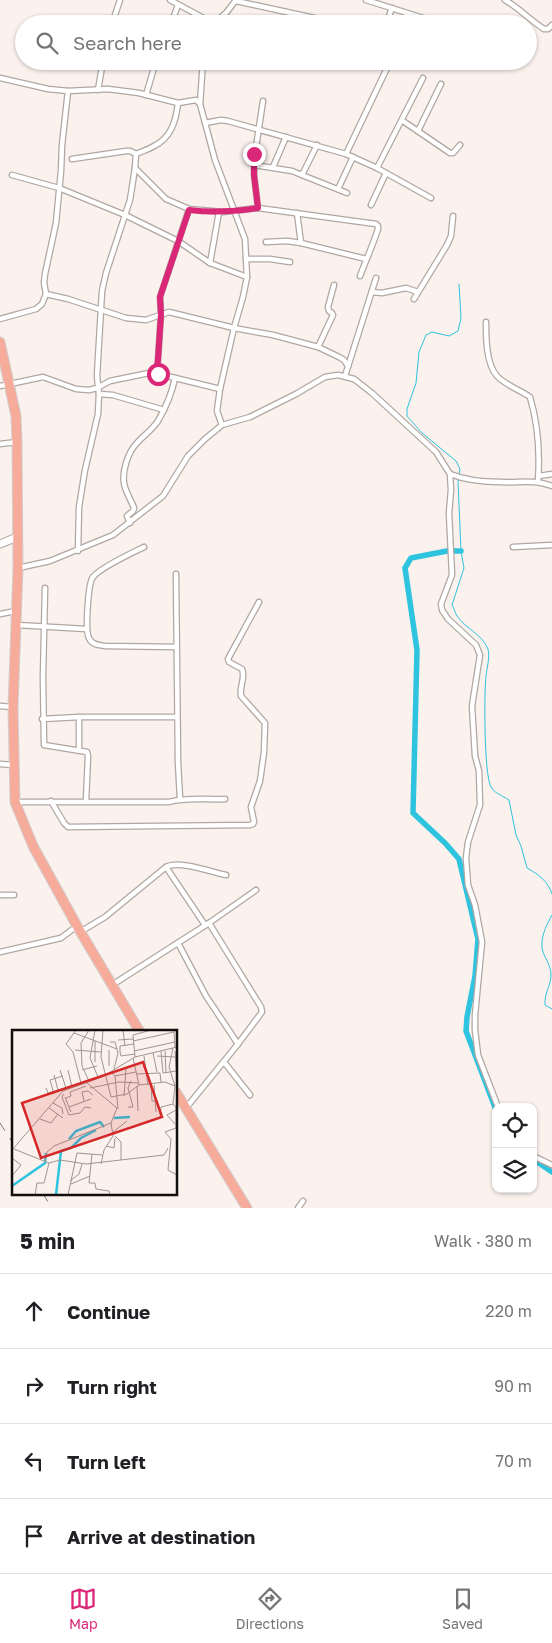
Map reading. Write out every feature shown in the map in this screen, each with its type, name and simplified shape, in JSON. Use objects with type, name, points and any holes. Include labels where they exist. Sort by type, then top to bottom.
[{"type":"highway","points":[[0,342],[16,416],[17,442],[18,568],[13,707],[15,802],[33,846],[78,929],[139,1030]]},
{"type":"highway","points":[[178,1095],[247,1208]]},
{"type":"street","points":[[115,15],[120,0]]},
{"type":"street","points":[[170,0],[197,15]]},
{"type":"street","points":[[366,0],[414,15]]},
{"type":"street","points":[[505,0],[516,6],[524,15]]},
{"type":"street","points":[[224,15],[236,1],[301,15]]},
{"type":"street","points":[[174,15],[178,5]]},
{"type":"street","points":[[389,15],[392,8]]},
{"type":"street","points":[[537,25],[544,29],[548,29],[552,25]]},
{"type":"street","points":[[98,90],[101,70]]},
{"type":"street","points":[[146,95],[153,70]]},
{"type":"street","points":[[202,70],[200,104],[215,160],[245,239],[247,276],[220,389],[217,410],[222,425]]},
{"type":"street","points":[[346,154],[386,70]]},
{"type":"street","points":[[0,78],[48,89],[68,91],[108,89],[146,95],[178,103],[196,100],[200,104]]},
{"type":"street","points":[[377,168],[403,121],[423,78]]},
{"type":"street","points":[[418,131],[440,84]]},
{"type":"street","points":[[0,318],[36,309],[42,304],[46,294],[44,283],[56,223],[68,91]]},
{"type":"street","points":[[258,208],[254,165],[257,128],[263,101]]},
{"type":"street","points":[[72,159],[126,151],[136,154],[155,146],[169,135],[177,114],[178,103]]},
{"type":"street","points":[[205,123],[222,120],[257,128],[346,154],[377,168],[431,198]]},
{"type":"street","points":[[403,121],[450,153],[453,153],[460,145]]},
{"type":"street","points":[[273,167],[286,137]]},
{"type":"street","points":[[302,175],[317,146]]},
{"type":"street","points":[[78,551],[79,507],[84,470],[98,414],[99,394],[97,388],[100,311],[106,273],[130,200],[136,154]]},
{"type":"street","points":[[338,189],[353,157]]},
{"type":"street","points":[[254,165],[287,170],[347,193]]},
{"type":"street","points":[[135,168],[166,199],[189,210],[234,212],[258,208],[378,225],[373,247],[366,258],[360,276]]},
{"type":"street","points":[[371,205],[386,173]]},
{"type":"street","points":[[12,176],[59,188],[125,214],[178,241],[210,263],[247,276]]},
{"type":"street","points":[[157,374],[161,314],[160,297],[189,210]]},
{"type":"street","points":[[210,263],[219,212]]},
{"type":"street","points":[[297,213],[301,242]]},
{"type":"street","points":[[414,299],[447,245],[451,236],[453,216]]},
{"type":"street","points":[[266,242],[301,242],[366,258]]},
{"type":"street","points":[[246,259],[270,259],[290,262]]},
{"type":"street","points":[[345,376],[376,278]]},
{"type":"street","points":[[318,347],[333,315],[328,310],[334,285]]},
{"type":"street","points":[[372,292],[382,293],[406,288],[418,292]]},
{"type":"street","points":[[46,294],[68,299],[126,318],[146,320],[169,312],[234,328],[273,335],[318,347],[339,356],[348,366]]},
{"type":"street","points":[[486,322],[486,343],[496,375],[530,396],[536,417],[540,462],[538,479]]},
{"type":"street","points":[[0,386],[43,377],[76,389],[89,390],[110,381],[149,373],[220,389]]},
{"type":"street","points":[[18,568],[50,562],[113,535],[163,496],[188,456],[205,438],[222,425],[250,416],[296,394],[325,377],[338,375],[354,379],[372,393],[436,452],[450,474],[451,490],[449,513],[452,575],[441,604],[442,610],[448,619],[476,645],[480,655],[472,706],[475,756],[479,771],[480,805],[468,842],[466,858],[468,885],[475,905],[482,942],[475,1015],[478,1055],[496,1103]]},
{"type":"street","points":[[130,522],[127,516],[134,508],[124,483],[125,470],[130,454],[136,443],[157,422],[172,392],[175,378]]},
{"type":"street","points":[[99,394],[113,395],[164,410]]},
{"type":"street","points":[[0,444],[17,442]]},
{"type":"street","points":[[450,474],[465,478],[501,482],[538,479],[552,474]]},
{"type":"street","points":[[538,479],[552,486]]},
{"type":"street","points":[[0,544],[17,537]]},
{"type":"street","points":[[513,547],[552,545]]},
{"type":"street","points":[[144,547],[105,568],[93,577],[90,588],[86,629],[89,638],[96,645],[176,646]]},
{"type":"street","points":[[176,574],[177,717],[180,799]]},
{"type":"street","points":[[45,588],[42,719],[44,745],[87,752],[86,801]]},
{"type":"street","points":[[51,801],[64,824],[68,827],[250,826],[253,824],[251,807],[260,781],[265,723],[241,696],[240,691],[244,677],[242,669],[229,662],[228,659],[258,602]]},
{"type":"street","points":[[0,614],[17,610]]},
{"type":"street","points":[[17,625],[86,629]]},
{"type":"street","points":[[0,706],[13,707]]},
{"type":"street","points":[[78,750],[79,717]]},
{"type":"street","points":[[42,719],[177,717]]},
{"type":"street","points":[[0,764],[14,765]]},
{"type":"street","points":[[15,802],[169,802],[180,799],[225,799]]},
{"type":"street","points":[[0,952],[61,938],[105,917],[171,864],[226,875]]},
{"type":"street","points":[[166,867],[207,924],[261,1007],[262,1012],[186,1108]]},
{"type":"street","points":[[112,985],[256,890]]},
{"type":"street","points":[[0,895],[14,895]]},
{"type":"street","points":[[178,943],[206,996],[238,1044]]},
{"type":"street","points":[[224,1062],[250,1095]]},
{"type":"street","points":[[537,1158],[552,1165]]},
{"type":"street","points":[[298,1208],[303,1201]]},
{"type":"waterway","points":[[459,284],[461,318],[458,331],[449,336],[432,332],[426,335],[419,352],[416,383],[407,409],[407,416],[422,433],[456,461],[460,469],[458,481],[461,551],[464,568],[452,605],[456,615],[482,639],[488,649],[485,715],[489,779],[494,791],[509,800],[516,835],[527,868],[542,878],[552,894]]},
{"type":"waterway","points":[[461,551],[447,551],[411,558],[405,568],[417,650],[413,813],[459,859],[478,939],[475,976],[466,1031],[493,1103]]},
{"type":"waterway","points":[[552,915],[545,928],[542,943],[543,952],[551,972],[545,1005],[552,1009]]},
{"type":"waterway","points":[[537,1162],[552,1172]]},
{"type":"railway","points":[[0,1123],[12,1142]]},
{"type":"railway","points":[[44,1196],[52,1208]]},
{"type":"route","points":[[158,374],[160,297],[189,210],[234,212],[258,208],[254,175],[254,154]]}]
